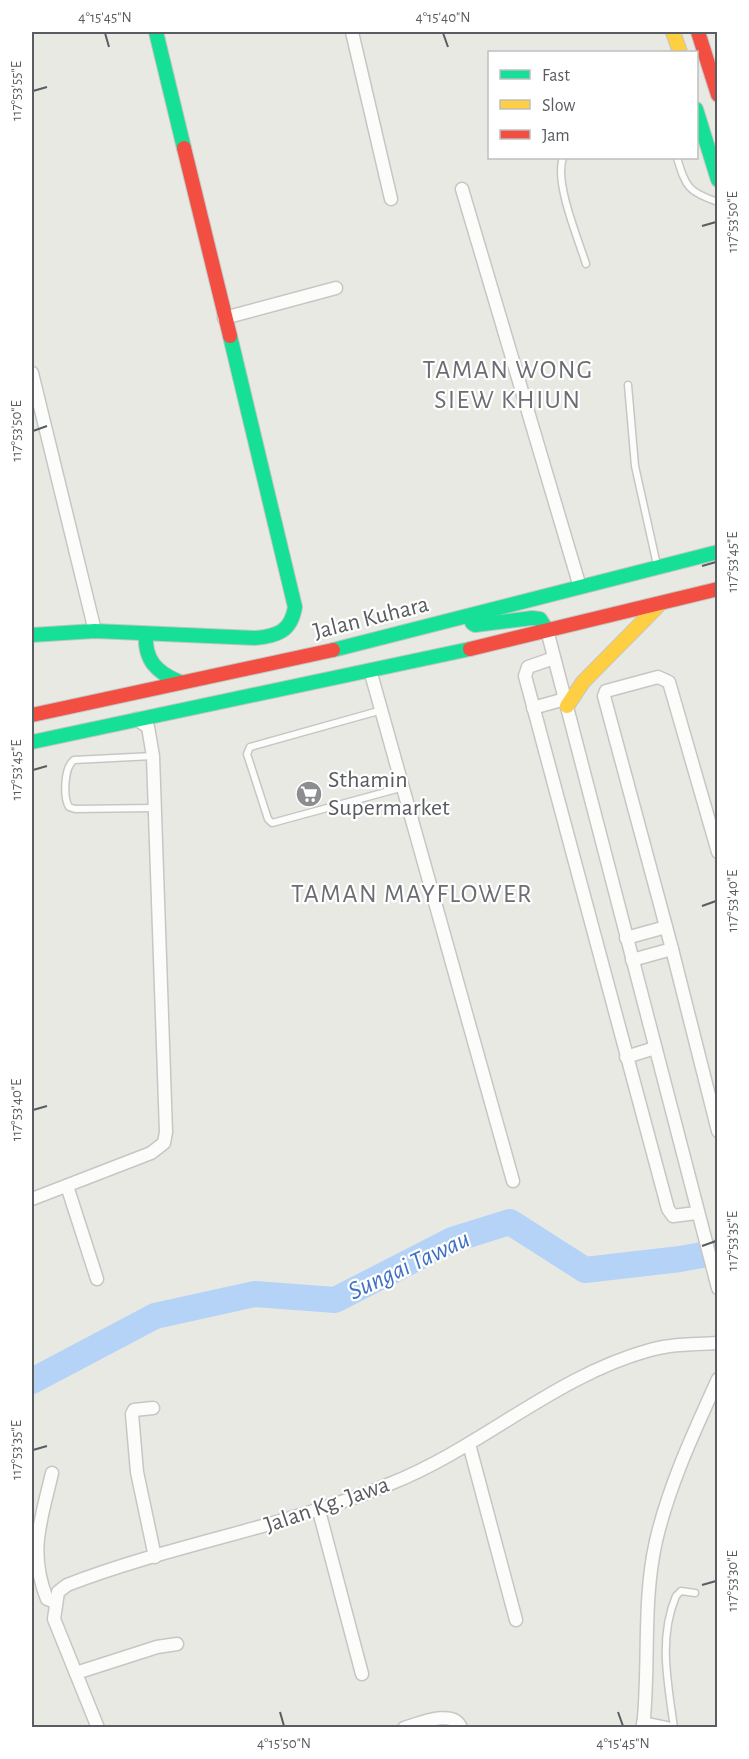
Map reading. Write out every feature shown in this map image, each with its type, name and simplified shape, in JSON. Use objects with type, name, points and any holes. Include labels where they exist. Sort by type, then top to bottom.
[{"type":"main road","points":[[32,635],[95,631],[273,637],[285,632],[293,621],[295,607],[156,32]]},
{"type":"main road","points":[[673,32],[680,51]]},
{"type":"main road","points":[[698,32],[717,95]]},
{"type":"main road","points":[[698,113],[713,146],[717,180]]},
{"type":"main road","name":"Jalan Kuhara","points":[[32,715],[304,657],[466,618],[717,552]]},
{"type":"main road","name":"Jalan Kuhara","points":[[32,742],[370,670],[660,605],[717,589]]},
{"type":"main road","points":[[566,702],[660,605]]},
{"type":"main road","points":[[466,618],[475,625],[523,616],[540,619],[547,630]]},
{"type":"main road","points":[[146,634],[144,646],[147,658],[165,677],[180,682]]},
{"type":"street","points":[[352,32],[391,199]]},
{"type":"street","points":[[462,189],[580,587]]},
{"type":"street","points":[[224,318],[336,288]]},
{"type":"street","points":[[32,373],[95,631]]},
{"type":"street","points":[[547,630],[696,1213],[717,1286]]},
{"type":"street","points":[[554,658],[528,667],[525,671],[533,708],[668,1209],[673,1216],[696,1213]]},
{"type":"street","points":[[370,670],[513,1181]]},
{"type":"street","points":[[717,852],[669,682],[658,677],[606,691],[604,696],[672,949],[717,1131]]},
{"type":"street","points":[[533,708],[566,702]]},
{"type":"street","points":[[32,1198],[151,1154],[164,1143],[166,1132],[153,756],[148,727],[135,719]]},
{"type":"street","points":[[626,938],[666,927]]},
{"type":"street","points":[[632,960],[672,949]]},
{"type":"street","points":[[626,1057],[655,1048]]},
{"type":"street","points":[[67,1186],[97,1279]]},
{"type":"street","name":"Jalan Kg. Jawa","points":[[55,1602],[58,1592],[67,1585],[155,1557],[319,1511],[401,1479],[469,1444],[514,1415],[621,1359],[651,1349],[680,1344],[717,1343]]},
{"type":"street","points":[[667,1728],[643,1726],[645,1633],[656,1542],[668,1499],[717,1379]]},
{"type":"street","points":[[153,1408],[134,1410],[132,1414],[137,1472],[155,1557]]},
{"type":"street","points":[[469,1444],[516,1620]]},
{"type":"street","points":[[52,1473],[36,1546],[40,1579],[47,1599],[55,1602],[54,1619],[98,1728]]},
{"type":"street","points":[[319,1511],[362,1674]]},
{"type":"street","points":[[76,1673],[157,1647],[177,1644]]},
{"type":"street","points":[[404,1728],[445,1718],[454,1719],[461,1728]]},
{"type":"lane","points":[[562,159],[560,164],[562,186],[586,264]]},
{"type":"lane","points":[[677,159],[685,184],[700,196],[717,202]]},
{"type":"lane","points":[[628,385],[635,466],[657,567]]},
{"type":"lane","points":[[382,710],[250,747],[247,754],[268,819],[272,823],[404,787]]},
{"type":"lane","points":[[153,756],[74,760],[67,769],[66,802],[69,807],[75,809],[154,808]]},
{"type":"lane","points":[[675,1728],[665,1662],[666,1640],[676,1596],[681,1591],[695,1593]]},
{"type":"waterway","name":"Sungai Tawau","points":[[32,1381],[155,1316],[255,1294],[335,1300],[452,1240],[510,1222],[585,1270],[680,1259],[718,1252]]},
{"type":"traffic: fast","points":[[156,32],[184,148]]},
{"type":"traffic: fast","points":[[698,115],[718,180]]},
{"type":"traffic: fast","points":[[32,635],[95,631],[255,638],[277,634],[287,627],[295,607],[230,336]]},
{"type":"traffic: fast","points":[[333,650],[718,552]]},
{"type":"traffic: fast","points":[[472,623],[475,625],[532,618],[540,619],[547,630]]},
{"type":"traffic: fast","points":[[146,634],[147,651],[154,664],[159,670],[180,682]]},
{"type":"traffic: fast","points":[[32,742],[470,649]]},
{"type":"traffic: slow","points":[[673,32],[680,51]]},
{"type":"traffic: slow","points":[[567,706],[583,682],[658,606]]},
{"type":"traffic: jam","points":[[698,32],[718,95]]},
{"type":"traffic: jam","points":[[184,148],[230,336]]},
{"type":"traffic: jam","points":[[470,649],[718,589]]},
{"type":"traffic: jam","points":[[32,715],[333,650]]},
{"type":"place","name":"Sthamin Supermarket","points":[[309,794]]},
{"type":"district","name":"TAMAN WONG SIEW KHIUN","points":[[508,385]]},
{"type":"district","name":"TAMAN MAYFLOWER","points":[[412,894]]}]
